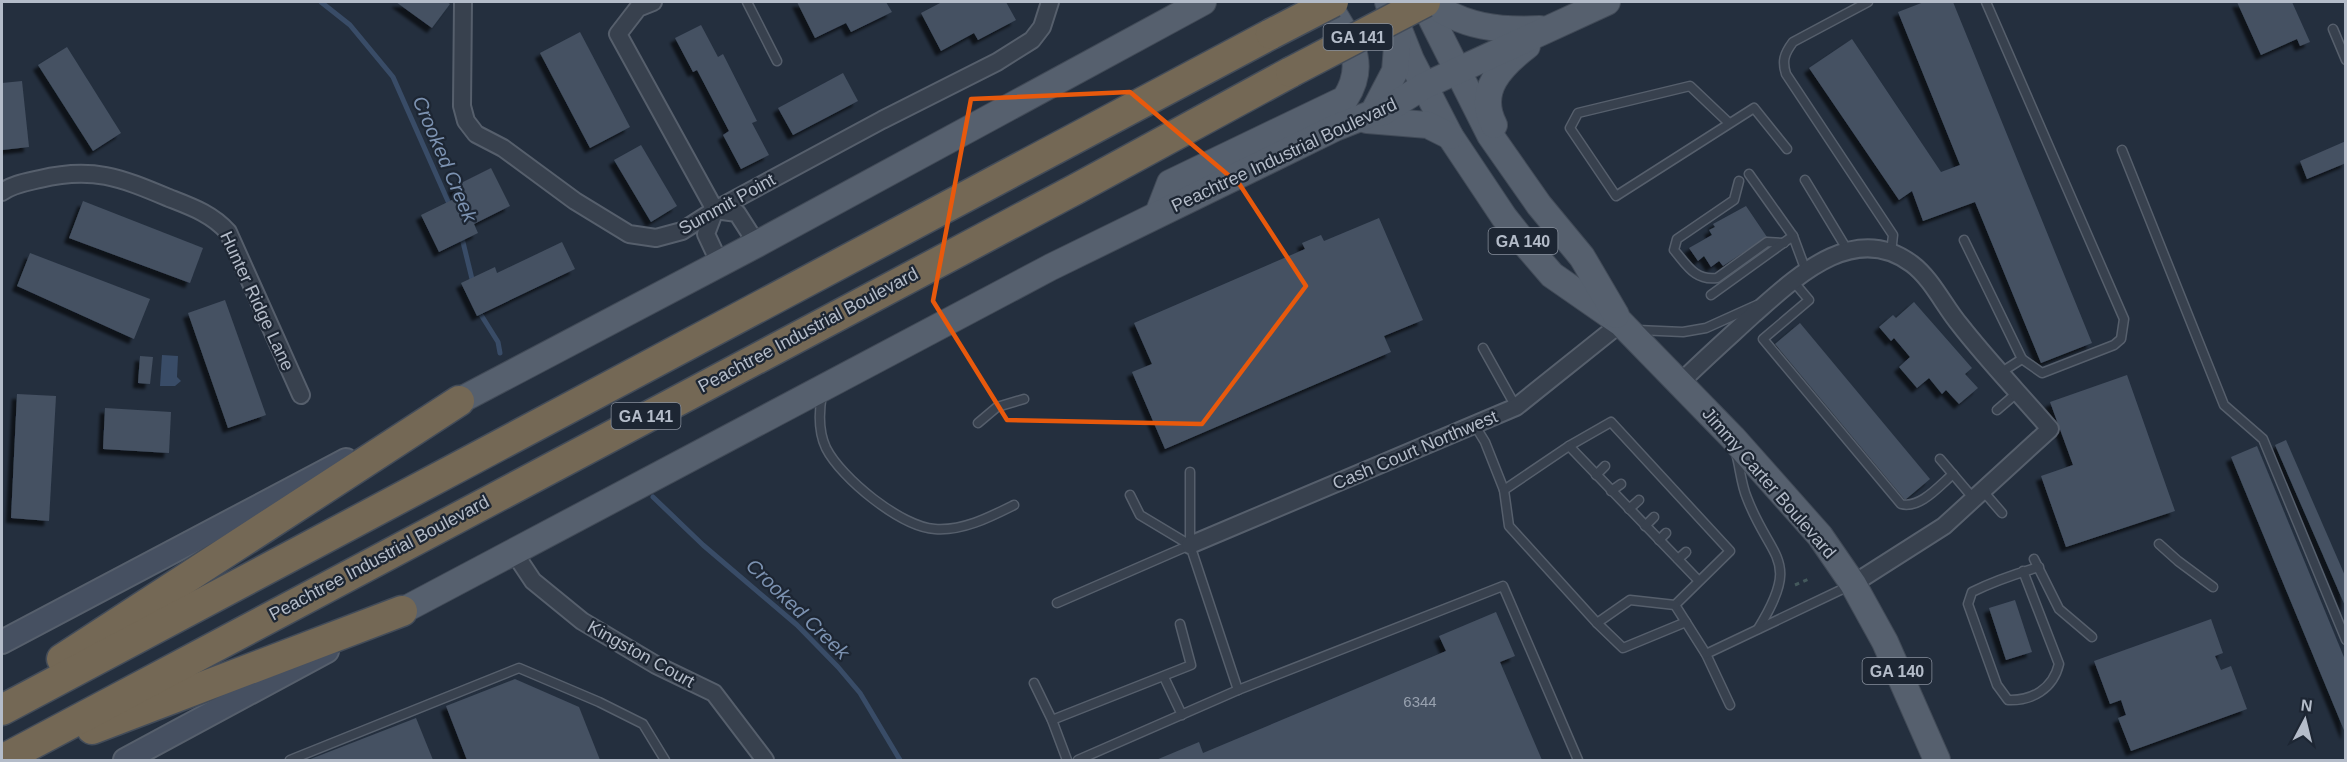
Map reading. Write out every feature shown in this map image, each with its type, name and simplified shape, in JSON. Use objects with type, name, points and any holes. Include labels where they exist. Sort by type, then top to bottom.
[{"type":"highway","name":"GA 141","points":[[2,710],[1333,2]]},
{"type":"highway","name":"Peachtree Industrial Boulevard","points":[[2,760],[1291,72],[1424,7]]},
{"type":"highway","points":[[2,698],[459,400]]},
{"type":"highway","points":[[8,760],[402,611]]},
{"type":"main road","points":[[1158,214],[1170,183],[1345,99],[1355,84],[1358,70],[1351,45],[1327,2]]},
{"type":"main road","name":"Jimmy Carter Boulevard","points":[[1388,2],[1398,29],[1449,136],[1504,217],[1552,275],[1624,326],[1733,438],[1820,536],[1853,584],[1884,642],[1936,760]]},
{"type":"main road","points":[[1395,2],[1398,29],[1395,71],[1364,116],[1428,125],[1449,136]]},
{"type":"main road","points":[[1582,257],[1559,214],[1504,143],[1487,112],[1490,85],[1507,61],[1551,28],[1607,2]]},
{"type":"main road","points":[[2,642],[720,264],[1192,5]]},
{"type":"main road","points":[[1429,93],[1424,7],[1477,25],[1496,28],[1551,28]]},
{"type":"main road","name":"Jimmy Carter Boulevard","points":[[1424,7],[1502,154],[1582,257],[1624,326]]},
{"type":"main road","name":"Peachtree Industrial Boulevard","points":[[125,760],[823,387],[1158,214],[1364,116],[1383,112],[1429,93],[1457,71],[1551,28]]},
{"type":"street","name":"Summit Point","points":[[463,2],[462,106],[466,121],[476,134],[503,148],[575,201],[629,234],[656,238],[673,233],[997,62],[1032,40],[1042,27],[1050,2]]},
{"type":"street","points":[[653,2],[639,8],[618,34],[714,210],[706,234],[720,264]]},
{"type":"street","name":"Hunter Ridge Lane","points":[[2,192],[10,186],[63,173],[97,172],[142,187],[208,214],[228,232],[301,394]]},
{"type":"street","points":[[714,210],[737,213],[757,244]]},
{"type":"street","points":[[1680,384],[1773,297],[1799,275],[1830,256],[1848,251],[1873,249],[1891,253],[1905,260],[1922,274],[1959,325],[2050,429],[1944,526],[1853,584]]},
{"type":"street","name":"Cash Court Northwest","points":[[1190,544],[1516,407],[1624,326]]},
{"type":"street","name":"Kingston Court","points":[[513,551],[533,581],[582,621],[656,665],[714,693],[765,760]]},
{"type":"lane","points":[[747,2],[777,61]]},
{"type":"lane","points":[[1868,2],[1793,42],[1785,52],[1783,63],[1786,74],[1893,235],[1891,253]]},
{"type":"lane","points":[[1964,240],[2022,359],[2042,373],[2104,349],[2121,339],[2124,320],[1986,2]]},
{"type":"lane","points":[[2333,29],[2346,60]]},
{"type":"lane","points":[[1729,123],[1690,86],[1578,113],[1570,128],[1616,196],[1754,108],[1787,149]]},
{"type":"lane","points":[[2122,150],[2224,405],[2263,439],[2346,640]]},
{"type":"lane","points":[[1749,174],[1793,236],[1799,275],[1809,300],[1763,339],[1901,504],[1909,506],[1918,503],[1953,474]]},
{"type":"lane","points":[[1805,180],[1848,251]]},
{"type":"lane","points":[[1739,181],[1734,200],[1677,239],[1674,250],[1696,276],[1708,279],[1717,278],[1767,242],[1784,243]]},
{"type":"lane","points":[[1711,295],[1793,236]]},
{"type":"lane","points":[[1624,326],[1683,332],[1706,328],[1773,297]]},
{"type":"lane","points":[[1483,348],[1516,407]]},
{"type":"lane","points":[[2000,373],[2022,359]]},
{"type":"lane","points":[[823,387],[818,415],[826,448],[856,485],[896,515],[934,529],[979,522],[1014,505]]},
{"type":"lane","points":[[1997,410],[2018,392]]},
{"type":"lane","points":[[978,423],[997,407],[1024,399]]},
{"type":"lane","points":[[1504,490],[1569,446],[1611,422],[1660,482],[1707,532],[1730,551],[1675,605]]},
{"type":"lane","points":[[1474,424],[1485,442],[1504,490],[1509,526],[1597,623],[1623,648],[1686,622]]},
{"type":"lane","points":[[1733,438],[1747,498],[1782,566],[1775,601],[1758,629]]},
{"type":"lane","points":[[1623,450],[1631,444]]},
{"type":"lane","points":[[1569,446],[1698,580]]},
{"type":"lane","points":[[1940,459],[1953,474],[2002,513]]},
{"type":"lane","points":[[1596,475],[1605,466]]},
{"type":"lane","points":[[1190,472],[1190,544],[1238,690]]},
{"type":"lane","points":[[1611,491],[1621,484]]},
{"type":"lane","points":[[1130,495],[1140,515],[1190,544]]},
{"type":"lane","points":[[1629,509],[1639,500]]},
{"type":"lane","points":[[1645,526],[1654,517]]},
{"type":"lane","points":[[1659,540],[1666,533]]},
{"type":"lane","points":[[1057,603],[1190,544]]},
{"type":"lane","points":[[2159,544],[2213,587]]},
{"type":"lane","points":[[1678,559],[1686,552]]},
{"type":"lane","points":[[2024,571],[2059,664],[2043,691],[2025,701],[2008,700],[1997,686],[1968,604],[1972,592],[1998,579],[2024,571],[2037,563],[2059,609],[2092,637]]},
{"type":"lane","points":[[1706,654],[1853,584]]},
{"type":"lane","points":[[1078,760],[1090,758],[1238,690],[1503,586],[1578,760]]},
{"type":"lane","points":[[1597,623],[1630,600],[1675,605]]},
{"type":"lane","points":[[1675,605],[1706,654],[1730,705]]},
{"type":"lane","points":[[1052,720],[1191,665],[1180,624]]},
{"type":"lane","points":[[290,760],[519,668],[599,702],[643,724],[665,760]]},
{"type":"lane","points":[[1164,677],[1182,715]]},
{"type":"lane","points":[[1034,683],[1052,720],[1067,760]]},
{"type":"path","points":[[1795,585],[1809,579]]},
{"type":"highlighted area","points":[[1130,92],[1240,185],[1306,286],[1202,424],[1007,420],[933,301],[971,99]]},
{"type":"water","points":[[162,355],[178,356],[177,377],[181,381],[175,386],[160,386]]},
{"type":"building","points":[[396,2],[447,2],[450,4],[432,28]]},
{"type":"building","points":[[797,2],[886,2],[892,12],[851,32],[846,23],[815,38]]},
{"type":"building","points":[[942,2],[1006,2],[1016,20],[978,40],[974,33],[941,51],[921,13]]},
{"type":"building","points":[[1924,2],[1953,2],[2092,343],[2041,363],[1975,202],[1923,221],[1912,191],[1899,200],[1809,68],[1852,39],[1941,172],[1960,165],[1898,12]]},
{"type":"building","points":[[2237,2],[2292,2],[2310,42],[2300,46],[2297,39],[2261,55]]},
{"type":"building","points":[[701,25],[718,57],[723,54],[757,121],[752,123],[769,155],[741,169],[723,135],[729,131],[697,70],[693,72],[675,38]]},
{"type":"building","points":[[580,32],[630,127],[590,148],[540,53]]},
{"type":"building","points":[[67,47],[121,133],[93,151],[38,65]]},
{"type":"building","points":[[843,73],[858,101],[793,135],[778,108]]},
{"type":"building","points":[[22,81],[29,147],[2,150],[2,83]]},
{"type":"building","points":[[2346,141],[2346,163],[2307,179],[2300,161]]},
{"type":"building","points":[[641,145],[677,206],[651,222],[614,160]]},
{"type":"building","points":[[491,168],[510,206],[474,224],[478,233],[439,252],[421,215],[458,197],[453,187]]},
{"type":"building","points":[[83,201],[203,248],[190,283],[69,238]]},
{"type":"building","points":[[1746,206],[1767,237],[1723,266],[1719,261],[1711,267],[1704,256],[1698,261],[1689,248],[1712,235],[1709,230],[1715,227],[1713,224]]},
{"type":"building","points":[[1379,218],[1423,320],[1384,336],[1391,352],[1165,449],[1132,372],[1152,364],[1134,323],[1305,249],[1302,243],[1321,235],[1324,241]]},
{"type":"building","points":[[562,242],[575,269],[477,316],[461,283],[495,267],[497,273]]},
{"type":"building","points":[[30,253],[150,299],[134,339],[17,286]]},
{"type":"building","points":[[225,300],[266,415],[228,428],[188,313]]},
{"type":"building","points":[[1914,302],[1972,368],[1965,374],[1978,388],[1959,404],[1946,390],[1942,394],[1929,378],[1917,388],[1899,367],[1910,357],[1894,338],[1891,341],[1879,327],[1893,315],[1896,318]]},
{"type":"building","points":[[1800,323],[1930,479],[1905,500],[1775,344]]},
{"type":"building","points":[[140,356],[153,357],[150,384],[138,383]]},
{"type":"building","points":[[2127,375],[2175,511],[2066,547],[2041,476],[2073,465],[2050,402]]},
{"type":"building","points":[[17,394],[56,396],[49,521],[11,518]]},
{"type":"building","points":[[105,408],[171,412],[169,453],[103,449]]},
{"type":"building","points":[[2286,440],[2346,578],[2346,608],[2275,445]]},
{"type":"building","points":[[2257,446],[2346,662],[2346,735],[2231,457]]},
{"type":"building","points":[[2015,600],[2032,652],[2006,660],[1989,608]]},
{"type":"building","points":[[1496,612],[1515,656],[1500,662],[1542,760],[1156,760],[1199,742],[1203,753],[1446,651],[1439,636]]},
{"type":"building","points":[[2211,619],[2223,653],[2215,656],[2221,670],[2231,666],[2247,709],[2131,751],[2118,718],[2126,715],[2121,700],[2110,704],[2094,661]]},
{"type":"building","points":[[515,679],[579,707],[600,760],[467,760],[446,706]]},
{"type":"building","points":[[416,718],[433,760],[308,760]]},
{"type":"waterway","name":"Crooked Creek","points":[[321,2],[350,25],[393,77],[451,208]]},
{"type":"waterway","name":"Crooked Creek","points":[[461,234],[473,283]]},
{"type":"waterway","name":"Crooked Creek","points":[[478,310],[498,342],[500,353]]},
{"type":"waterway","name":"Crooked Creek","points":[[653,497],[703,545],[797,625],[838,667],[860,693],[900,760]]}]
